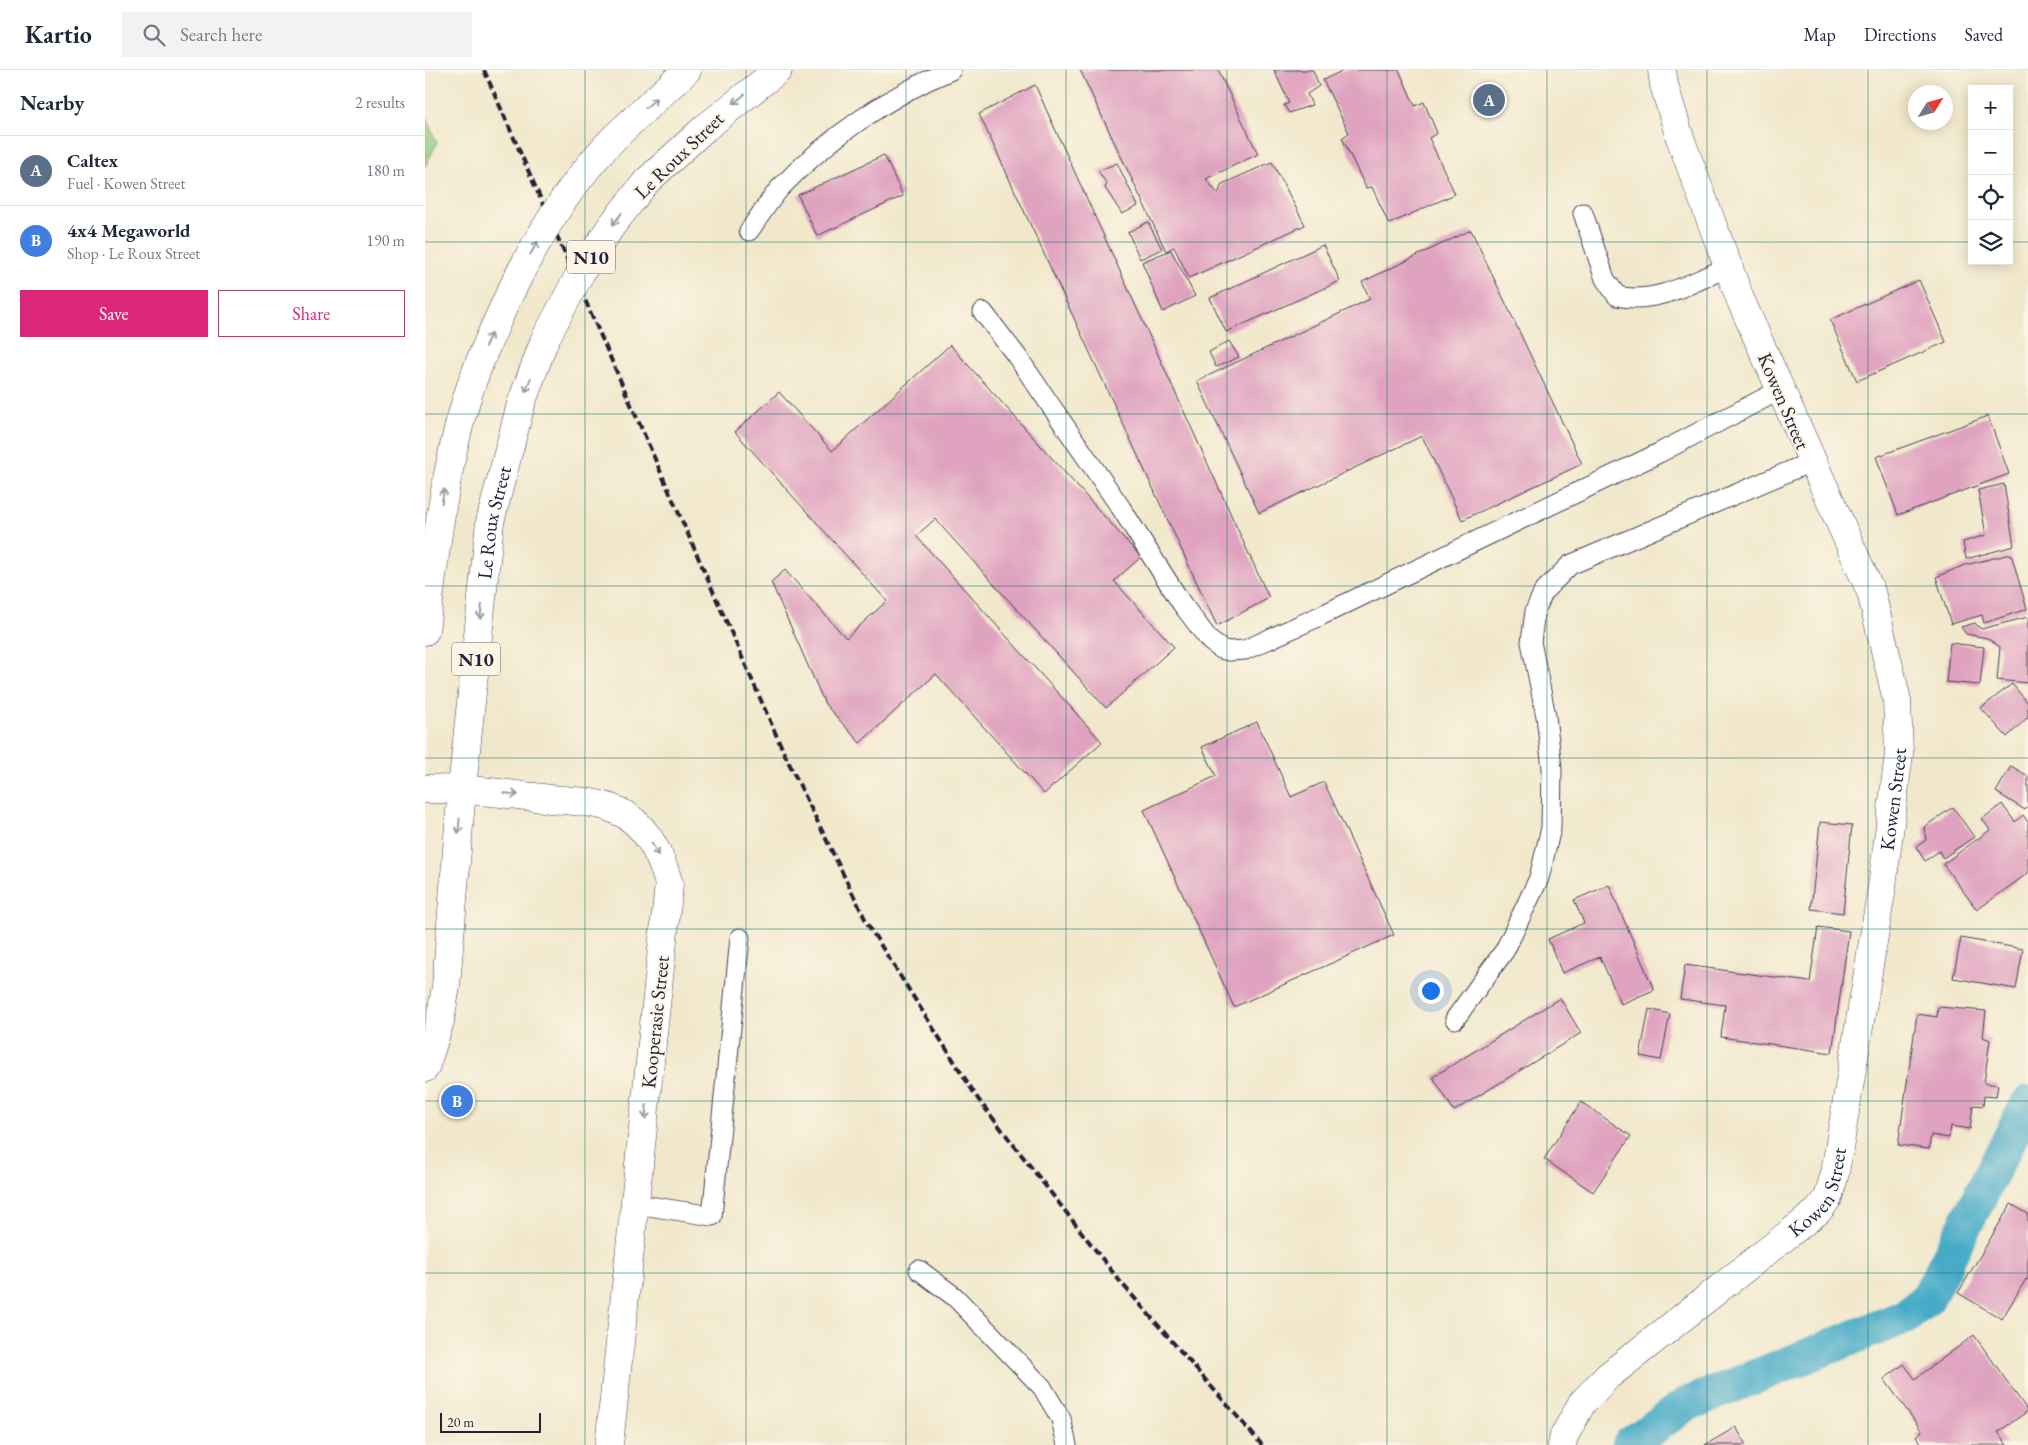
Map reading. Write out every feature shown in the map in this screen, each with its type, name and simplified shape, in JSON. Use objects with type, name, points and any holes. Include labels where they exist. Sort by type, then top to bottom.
[{"type":"main road","name":"N10","points":[[425,631],[442,498],[454,445],[465,403],[485,348],[511,291],[538,240],[595,158],[687,70]]},
{"type":"main road","name":"Le Roux Street","points":[[425,1068],[440,1021],[446,986],[462,788],[490,522],[521,404],[545,339],[581,272],[612,226],[647,181],[705,128],[778,70]]},
{"type":"main road","name":"Kowen Street","points":[[1562,1445],[1564,1436],[1582,1403],[1608,1376],[1818,1211],[1828,1198],[1833,1184],[1882,887],[1899,754],[1897,700],[1871,592],[1811,462],[1728,267],[1672,115],[1662,70]]},
{"type":"main road","name":"Kooperasie Street","points":[[425,789],[462,788],[590,803],[618,811],[644,833],[662,860],[669,884],[609,1445]]},
{"type":"lane","points":[[749,231],[779,190],[841,133],[885,105],[951,70]]},
{"type":"lane","points":[[1583,213],[1605,279],[1617,296],[1643,298],[1671,292],[1728,267]]},
{"type":"lane","points":[[983,312],[1016,355],[1121,508],[1197,624],[1216,646],[1229,651],[1245,650],[1321,616],[1659,453],[1780,390]]},
{"type":"lane","points":[[1455,1019],[1505,950],[1539,878],[1551,828],[1552,768],[1546,716],[1531,642],[1535,611],[1545,591],[1569,565],[1811,462]]},
{"type":"lane","points":[[636,1204],[711,1216],[740,938]]},
{"type":"lane","points":[[919,1270],[955,1298],[1042,1387],[1061,1419],[1067,1445]]},
{"type":"green space","points":[[425,116],[437,143],[425,167]]},
{"type":"building","points":[[1080,70],[1218,70],[1258,154],[1206,179],[1218,194],[1222,184],[1272,162],[1305,225],[1189,278],[1174,247],[1166,251]]},
{"type":"building","points":[[1274,70],[1313,70],[1319,86],[1307,94],[1312,105],[1289,113],[1284,105],[1289,103]]},
{"type":"building","points":[[1344,70],[1399,70],[1415,106],[1424,102],[1437,133],[1429,138],[1455,194],[1389,224],[1372,187],[1366,188],[1342,138],[1349,133],[1323,80]]},
{"type":"building","points":[[1035,85],[1269,598],[1217,626],[979,114]]},
{"type":"building","points":[[884,155],[903,196],[817,236],[798,195]]},
{"type":"building","points":[[1117,163],[1138,206],[1122,214],[1105,188],[1107,184],[1098,171]]},
{"type":"building","points":[[1148,222],[1162,249],[1140,259],[1128,232]]},
{"type":"building","points":[[1471,230],[1582,464],[1462,520],[1422,436],[1259,513],[1197,381],[1370,299],[1362,282]]},
{"type":"building","points":[[1323,245],[1340,281],[1226,332],[1210,298]]},
{"type":"building","points":[[1171,250],[1195,296],[1163,312],[1142,262]]},
{"type":"building","points":[[1919,280],[1946,342],[1857,381],[1830,320]]},
{"type":"building","points":[[1229,341],[1239,357],[1216,367],[1209,352]]},
{"type":"building","points":[[950,345],[1141,557],[1114,581],[1174,647],[1106,708],[935,519],[916,536],[1102,742],[1044,794],[936,674],[860,743],[825,704],[771,582],[785,570],[846,638],[887,601],[735,432],[779,392],[832,451]]},
{"type":"building","points":[[1988,416],[2009,474],[1898,515],[1876,457]]},
{"type":"building","points":[[2004,484],[2014,546],[1966,559],[1963,542],[1986,535],[1978,490]]},
{"type":"building","points":[[2011,554],[2027,609],[1984,623],[1982,615],[1951,624],[1936,577],[1965,565]]},
{"type":"building","points":[[2028,617],[2028,683],[1997,680],[2000,647],[1987,638],[1966,634],[1961,627],[1975,623],[1981,629]]},
{"type":"building","points":[[1950,643],[1984,647],[1980,685],[1946,682]]},
{"type":"building","points":[[2012,684],[2028,703],[2028,717],[2007,737],[1981,708]]},
{"type":"building","points":[[1257,722],[1291,797],[1324,782],[1394,935],[1234,1007],[1144,810],[1216,776],[1202,747]]},
{"type":"building","points":[[2011,766],[2028,776],[2028,806],[2025,810],[1996,792]]},
{"type":"building","points":[[2002,804],[2015,822],[2023,815],[2028,822],[2028,873],[1977,910],[1943,864],[1990,830],[1982,819]]},
{"type":"building","points":[[1953,807],[1974,837],[1943,858],[1939,851],[1925,861],[1916,847],[1926,840],[1924,827]]},
{"type":"building","points":[[1820,822],[1852,825],[1843,913],[1811,909]]},
{"type":"building","points":[[1609,885],[1654,990],[1621,1004],[1600,957],[1562,973],[1548,939],[1584,923],[1574,900]]},
{"type":"building","points":[[1818,927],[1849,931],[1832,1053],[1721,1037],[1725,1005],[1680,999],[1685,965],[1810,982]]},
{"type":"building","points":[[1961,938],[2023,949],[2016,989],[1953,978]]},
{"type":"building","points":[[1560,998],[1581,1033],[1454,1111],[1433,1077]]},
{"type":"building","points":[[1938,1007],[1986,1011],[1983,1037],[1990,1040],[1984,1083],[1998,1085],[1996,1097],[1984,1096],[1983,1106],[1973,1105],[1970,1129],[1951,1126],[1949,1138],[1931,1135],[1929,1149],[1898,1145],[1917,1014],[1937,1017]]},
{"type":"building","points":[[1649,1009],[1670,1014],[1661,1060],[1640,1056]]},
{"type":"building","points":[[1581,1102],[1631,1136],[1593,1192],[1544,1159]]},
{"type":"building","points":[[2011,1204],[2028,1214],[2028,1280],[2026,1279],[2002,1319],[1958,1293]]},
{"type":"building","points":[[1974,1335],[2028,1411],[1998,1432],[2007,1445],[1923,1445],[1916,1436],[1922,1431],[1884,1379],[1904,1364],[1915,1379]]},
{"type":"building","points":[[1736,1427],[1746,1445],[1705,1445]]},
{"type":"waterway","points":[[1629,1445],[1685,1405],[1904,1317],[1927,1299],[2028,1103]]},
{"type":"railway","points":[[484,70],[785,755],[868,925],[978,1099],[1118,1279],[1262,1445]]},
{"type":"place","name":"Caltex","points":[[1489,100]]},
{"type":"place","name":"4x4 Megaworld","points":[[457,1101]]}]
